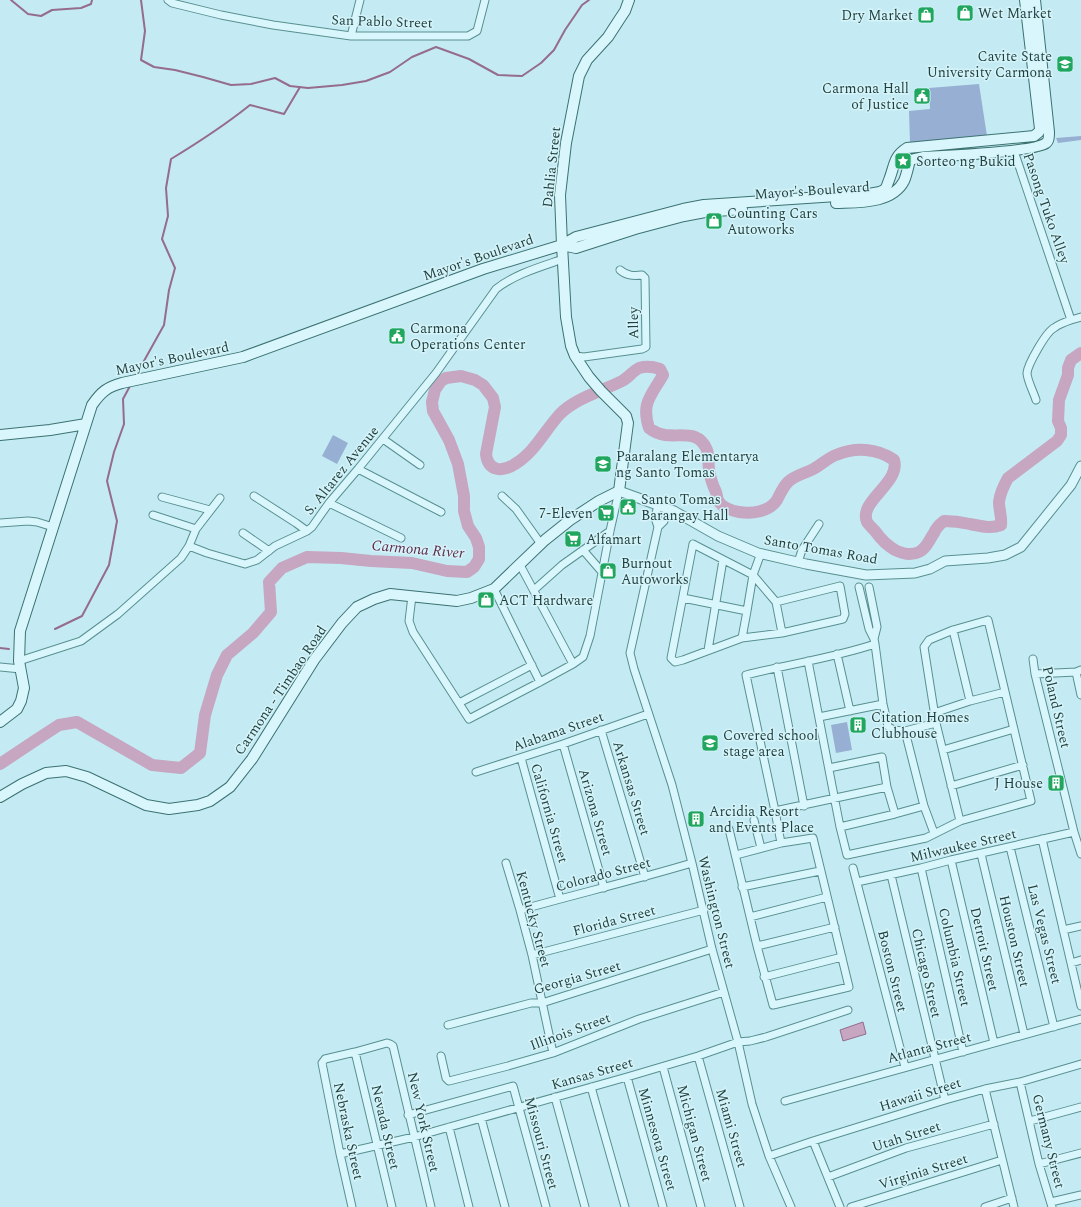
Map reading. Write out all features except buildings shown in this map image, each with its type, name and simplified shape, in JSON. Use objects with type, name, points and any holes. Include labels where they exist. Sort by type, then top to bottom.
[{"type":"main road","name":"Dahlia Street","points":[[619,491],[628,423],[626,416],[589,377],[575,356],[571,346],[566,317],[560,195],[566,143],[579,76],[587,60],[608,37],[625,11],[629,0]]},
{"type":"main road","points":[[1025,0],[1033,27]]},
{"type":"main road","points":[[1033,27],[1035,0]]},
{"type":"main road","name":"Mayor's Boulevard","points":[[0,722],[17,709],[21,701],[24,688],[20,665],[20,631],[92,405],[102,393],[111,386],[243,357],[483,268],[562,244],[576,237],[683,209],[704,205],[878,192],[885,189],[896,158],[907,148],[1034,136],[1040,129],[1033,27]]},
{"type":"main road","name":"Mayor's Boulevard","points":[[562,244],[576,248],[635,229],[705,212],[799,204],[869,201],[894,193],[901,186],[905,179],[910,160],[923,157],[1014,151],[1040,146],[1046,143],[1049,138],[1049,132],[1033,27]]},
{"type":"main road","points":[[0,435],[50,430],[86,424]]},
{"type":"main road","name":"Carmona - Timbao Road","points":[[0,797],[22,784],[46,773],[66,771],[87,777],[146,805],[169,809],[198,805],[210,801],[230,787],[252,759],[314,660],[342,623],[357,607],[374,598],[390,594],[457,600],[471,598],[494,589],[541,544],[570,520],[599,501],[619,491]]},
{"type":"street","name":"San Pablo Street","points":[[168,0],[172,3],[272,26],[350,36],[468,36],[477,31],[485,0]]},
{"type":"street","points":[[350,36],[360,0]]},
{"type":"street","name":"Pasong Tuko Alley","points":[[1014,151],[1071,320]]},
{"type":"street","name":"S. Altarez Avenue","points":[[189,546],[245,564],[257,560],[274,546],[299,534],[307,532],[436,373],[496,289],[513,278],[533,269],[563,259]]},
{"type":"street","name":"Alley","points":[[575,356],[584,357],[642,350],[646,347],[645,278],[642,275],[628,275],[620,270]]},
{"type":"street","points":[[1036,400],[1027,376],[1028,369],[1041,343],[1052,328],[1081,317]]},
{"type":"street","points":[[383,439],[420,465]]},
{"type":"street","name":"Santo Tomas Road","points":[[619,491],[668,509],[718,536],[761,553],[798,562],[862,574],[915,573],[930,569],[944,561],[988,558],[1005,555],[1021,547],[1071,484],[1081,466]]},
{"type":"street","points":[[358,469],[441,512]]},
{"type":"street","points":[[412,596],[410,621],[413,632],[469,719],[540,682],[583,657],[590,636],[619,491]]},
{"type":"street","points":[[254,496],[296,523],[307,532]]},
{"type":"street","points":[[502,496],[516,509],[541,544]]},
{"type":"street","points":[[162,497],[210,510]]},
{"type":"street","points":[[0,667],[20,665],[81,641],[124,609],[182,558],[196,529],[220,498]]},
{"type":"street","points":[[329,503],[401,538]]},
{"type":"street","name":"Washington Street","points":[[658,505],[655,518],[658,528]]},
{"type":"street","name":"Washington Street","points":[[668,509],[664,521],[658,528],[630,653],[648,714],[672,785],[704,910],[712,949],[738,1042],[752,1104],[769,1156],[791,1207]]},
{"type":"street","points":[[153,515],[196,529]]},
{"type":"street","points":[[0,523],[28,521],[37,522],[53,528]]},
{"type":"street","points":[[798,562],[802,550],[819,524]]},
{"type":"street","points":[[534,590],[562,565],[610,531]]},
{"type":"street","points":[[243,533],[269,551]]},
{"type":"street","points":[[776,602],[840,586],[845,614],[843,619],[782,633],[742,638],[675,662],[671,658],[693,544],[753,575],[776,602],[782,633]]},
{"type":"street","points":[[583,550],[602,572]]},
{"type":"street","points":[[742,638],[748,611],[753,575],[761,553]]},
{"type":"street","points":[[708,650],[723,560]]},
{"type":"street","points":[[520,565],[573,664]]},
{"type":"street","points":[[862,574],[869,586],[877,627],[875,642],[883,704],[888,726],[893,730],[906,731],[936,723]]},
{"type":"street","points":[[862,574],[860,587],[863,603],[869,629],[875,642]]},
{"type":"street","points":[[494,589],[540,682]]},
{"type":"street","points":[[683,598],[748,611]]},
{"type":"street","points":[[863,603],[871,601]]},
{"type":"street","points":[[808,661],[834,799],[847,855],[926,838],[960,822],[1031,801],[988,620],[953,630],[929,640],[924,647],[936,723],[960,822]]},
{"type":"street","points":[[953,630],[970,701]]},
{"type":"street","points":[[781,843],[776,811],[746,675],[837,654],[875,642]]},
{"type":"street","points":[[837,654],[850,711]]},
{"type":"street","name":"Poland Street","points":[[1033,659],[1035,674],[1074,832],[1081,854]]},
{"type":"street","points":[[459,703],[532,665]]},
{"type":"street","points":[[777,667],[804,806]]},
{"type":"street","points":[[1035,674],[1078,671],[1081,695]]},
{"type":"street","points":[[934,712],[1005,692]]},
{"type":"street","points":[[819,717],[883,704]]},
{"type":"street","name":"Alabama Street","points":[[476,772],[563,744],[648,714]]},
{"type":"street","points":[[943,750],[1014,729]]},
{"type":"street","name":"Arkansas Street","points":[[601,730],[645,877]]},
{"type":"street","points":[[906,731],[924,806],[934,833]]},
{"type":"street","name":"Arizona Street","points":[[563,744],[604,888]]},
{"type":"street","points":[[829,768],[882,757],[887,787],[895,814]]},
{"type":"street","name":"California Street","points":[[521,758],[560,899]]},
{"type":"street","points":[[951,786],[1023,765]]},
{"type":"street","points":[[776,811],[887,787]]},
{"type":"street","points":[[840,828],[924,806]]},
{"type":"street","points":[[754,820],[761,848]]},
{"type":"street","points":[[729,829],[764,976],[773,1005],[849,987],[812,838],[781,843],[736,855]]},
{"type":"street","name":"Milwaukee Street","points":[[857,882],[1074,832]]},
{"type":"street","points":[[1042,839],[1079,992],[1081,1006]]},
{"type":"street","name":"Las Vegas Street","points":[[1010,847],[1054,1027]]},
{"type":"street","name":"Houston Street","points":[[981,854],[1024,1034]]},
{"type":"street","name":"Detroit Street","points":[[951,860],[994,1043]]},
{"type":"street","name":"Kentucky Street","points":[[506,863],[532,955],[553,1053]]},
{"type":"street","name":"Colorado Street","points":[[520,910],[692,863]]},
{"type":"street","name":"Boston Street","points":[[853,868],[905,1067]]},
{"type":"street","name":"Columbia Street","points":[[921,868],[964,1052]]},
{"type":"street","points":[[742,887],[820,870]]},
{"type":"street","name":"Chicago Street","points":[[890,875],[945,1100]]},
{"type":"street","points":[[750,917],[827,897]]},
{"type":"street","name":"Florida Street","points":[[532,955],[704,910]]},
{"type":"street","points":[[757,946],[835,926]]},
{"type":"street","points":[[1063,930],[1081,926]]},
{"type":"street","name":"Georgia Street","points":[[448,1025],[532,1003],[542,1003],[712,949]]},
{"type":"street","points":[[764,976],[842,957]]},
{"type":"street","points":[[1071,963],[1081,960]]},
{"type":"street","name":"Illinois Street","points":[[441,1056],[446,1078],[449,1081],[553,1053],[639,1019],[724,992]]},
{"type":"street","name":"Kansas Street","points":[[340,1154],[414,1137],[663,1067],[738,1042],[750,1041],[848,1010]]},
{"type":"street","name":"Atlanta Street","points":[[785,1101],[1081,1019]]},
{"type":"street","name":"New York Street","points":[[355,1052],[387,1043],[393,1046],[430,1207]]},
{"type":"street","name":"Nebraska Street","points":[[352,1207],[322,1063],[323,1061],[355,1052]]},
{"type":"street","name":"Nevada Street","points":[[355,1052],[392,1207]]},
{"type":"street","name":"Miami Street","points":[[698,1056],[740,1207]]},
{"type":"street","name":"Michigan Street","points":[[663,1067],[701,1207]]},
{"type":"street","name":"Hawaii Street","points":[[769,1156],[945,1100],[1080,1067]]},
{"type":"street","name":"Minnesota Street","points":[[627,1077],[663,1207]]},
{"type":"street","name":"Germany Street","points":[[1020,1082],[1039,1164],[1051,1205]]},
{"type":"street","name":"Missouri Street","points":[[408,1115],[513,1086],[546,1207]]},
{"type":"street","points":[[591,1087],[625,1207]]},
{"type":"street","points":[[985,1089],[1014,1207]]},
{"type":"street","points":[[554,1097],[585,1207]]},
{"type":"street","points":[[1030,1121],[1081,1107]]},
{"type":"street","points":[[481,1118],[505,1207]]},
{"type":"street","name":"Utah Street","points":[[828,1176],[906,1148],[994,1124]]},
{"type":"street","points":[[449,1127],[469,1207]]},
{"type":"street","points":[[813,1141],[840,1207]]},
{"type":"street","points":[[1039,1164],[1081,1153]]},
{"type":"street","name":"Virginia Street","points":[[851,1207],[1002,1160]]},
{"type":"street","points":[[1051,1205],[1081,1195]]},
{"type":"street","points":[[984,1207],[1012,1198]]},
{"type":"shaded area","points":[[979,84],[987,136],[910,143],[909,111],[930,109],[929,88]]},
{"type":"shaded area","points":[[1081,136],[1081,140],[1058,143],[1056,138]]},
{"type":"shaded area","points":[[333,435],[348,443],[337,464],[322,456]]},
{"type":"shaded area","points":[[847,722],[852,750],[836,753],[831,725]]},
{"type":"shaded area","points":[[863,1022],[866,1034],[843,1041],[840,1030]]},
{"type":"waterway","points":[[11,0],[28,14],[41,16],[52,10],[81,8],[91,4],[92,0]]},
{"type":"waterway","points":[[141,0],[145,31],[141,60],[154,67],[175,70],[231,85],[251,84],[275,78],[290,86],[308,88],[366,81],[390,72],[412,57],[436,47],[469,59],[498,75],[522,76],[541,63],[554,50],[565,30],[582,5],[589,0]]},
{"type":"waterway","points":[[135,377],[164,325],[169,290],[175,268],[162,239],[168,216],[166,188],[171,159],[212,133],[250,105],[284,114],[300,87]]},
{"type":"waterway","name":"Carmona River","points":[[0,764],[59,725],[77,722],[152,765],[181,768],[200,753],[205,715],[217,675],[227,655],[253,633],[271,612],[269,582],[282,568],[307,557],[412,563],[447,571],[467,572],[474,567],[479,559],[479,547],[476,538],[468,526],[464,511],[464,496],[458,464],[449,440],[433,411],[432,402],[435,390],[441,381],[446,378],[461,376],[475,380],[483,385],[493,398],[495,407],[486,454],[487,460],[490,464],[497,469],[501,469],[510,467],[522,459],[534,447],[566,408],[590,395],[622,381],[639,368],[650,367],[660,369],[663,375],[648,400],[646,412],[649,428],[663,435],[695,437],[704,444],[708,452],[709,472],[712,483],[718,500],[724,507],[733,511],[744,513],[765,510],[774,504],[788,482],[815,468],[830,458],[843,452],[858,450],[873,451],[894,460],[894,468],[886,484],[868,507],[866,514],[867,522],[882,539],[895,550],[901,553],[910,554],[919,552],[924,548],[937,528],[944,521],[960,522],[986,527],[1001,525],[999,502],[1002,490],[1008,478],[1057,441],[1061,435],[1061,428],[1058,421],[1059,400],[1068,375],[1068,368],[1071,360],[1081,353]]},
{"type":"waterway","points":[[55,629],[82,616],[109,565],[117,521],[107,481],[114,452],[124,424],[123,399],[130,386]]},
{"type":"waterway","points":[[0,648],[9,649]]},
{"type":"place","name":"Wet Market","points":[[965,13]]},
{"type":"place","name":"Dry Market","points":[[926,15]]},
{"type":"place","name":"Cavite State University Carmona","points":[[1065,64]]},
{"type":"place","name":"Carmona Hall of Justice","points":[[922,96]]},
{"type":"place","name":"Sorteo ng Bukid","points":[[903,161]]},
{"type":"place","name":"Counting Cars Autoworks","points":[[714,221]]},
{"type":"place","name":"Carmona Operations Center","points":[[397,336]]},
{"type":"place","name":"Paaralang Elementarya ng Santo Tomas","points":[[603,464]]},
{"type":"place","name":"Santo Tomas Barangay Hall","points":[[628,507]]},
{"type":"place","name":"7-Eleven","points":[[606,513]]},
{"type":"place","name":"Alfamart","points":[[573,539]]},
{"type":"place","name":"Burnout Autoworks","points":[[608,571]]},
{"type":"place","name":"ACT Hardware","points":[[486,600]]},
{"type":"place","name":"Citation Homes Clubhouse","points":[[858,725]]},
{"type":"place","name":"Covered school stage area","points":[[710,743]]},
{"type":"place","name":"J House","points":[[1056,783]]},
{"type":"place","name":"Arcidia Resort and Events Place","points":[[696,819]]}]
